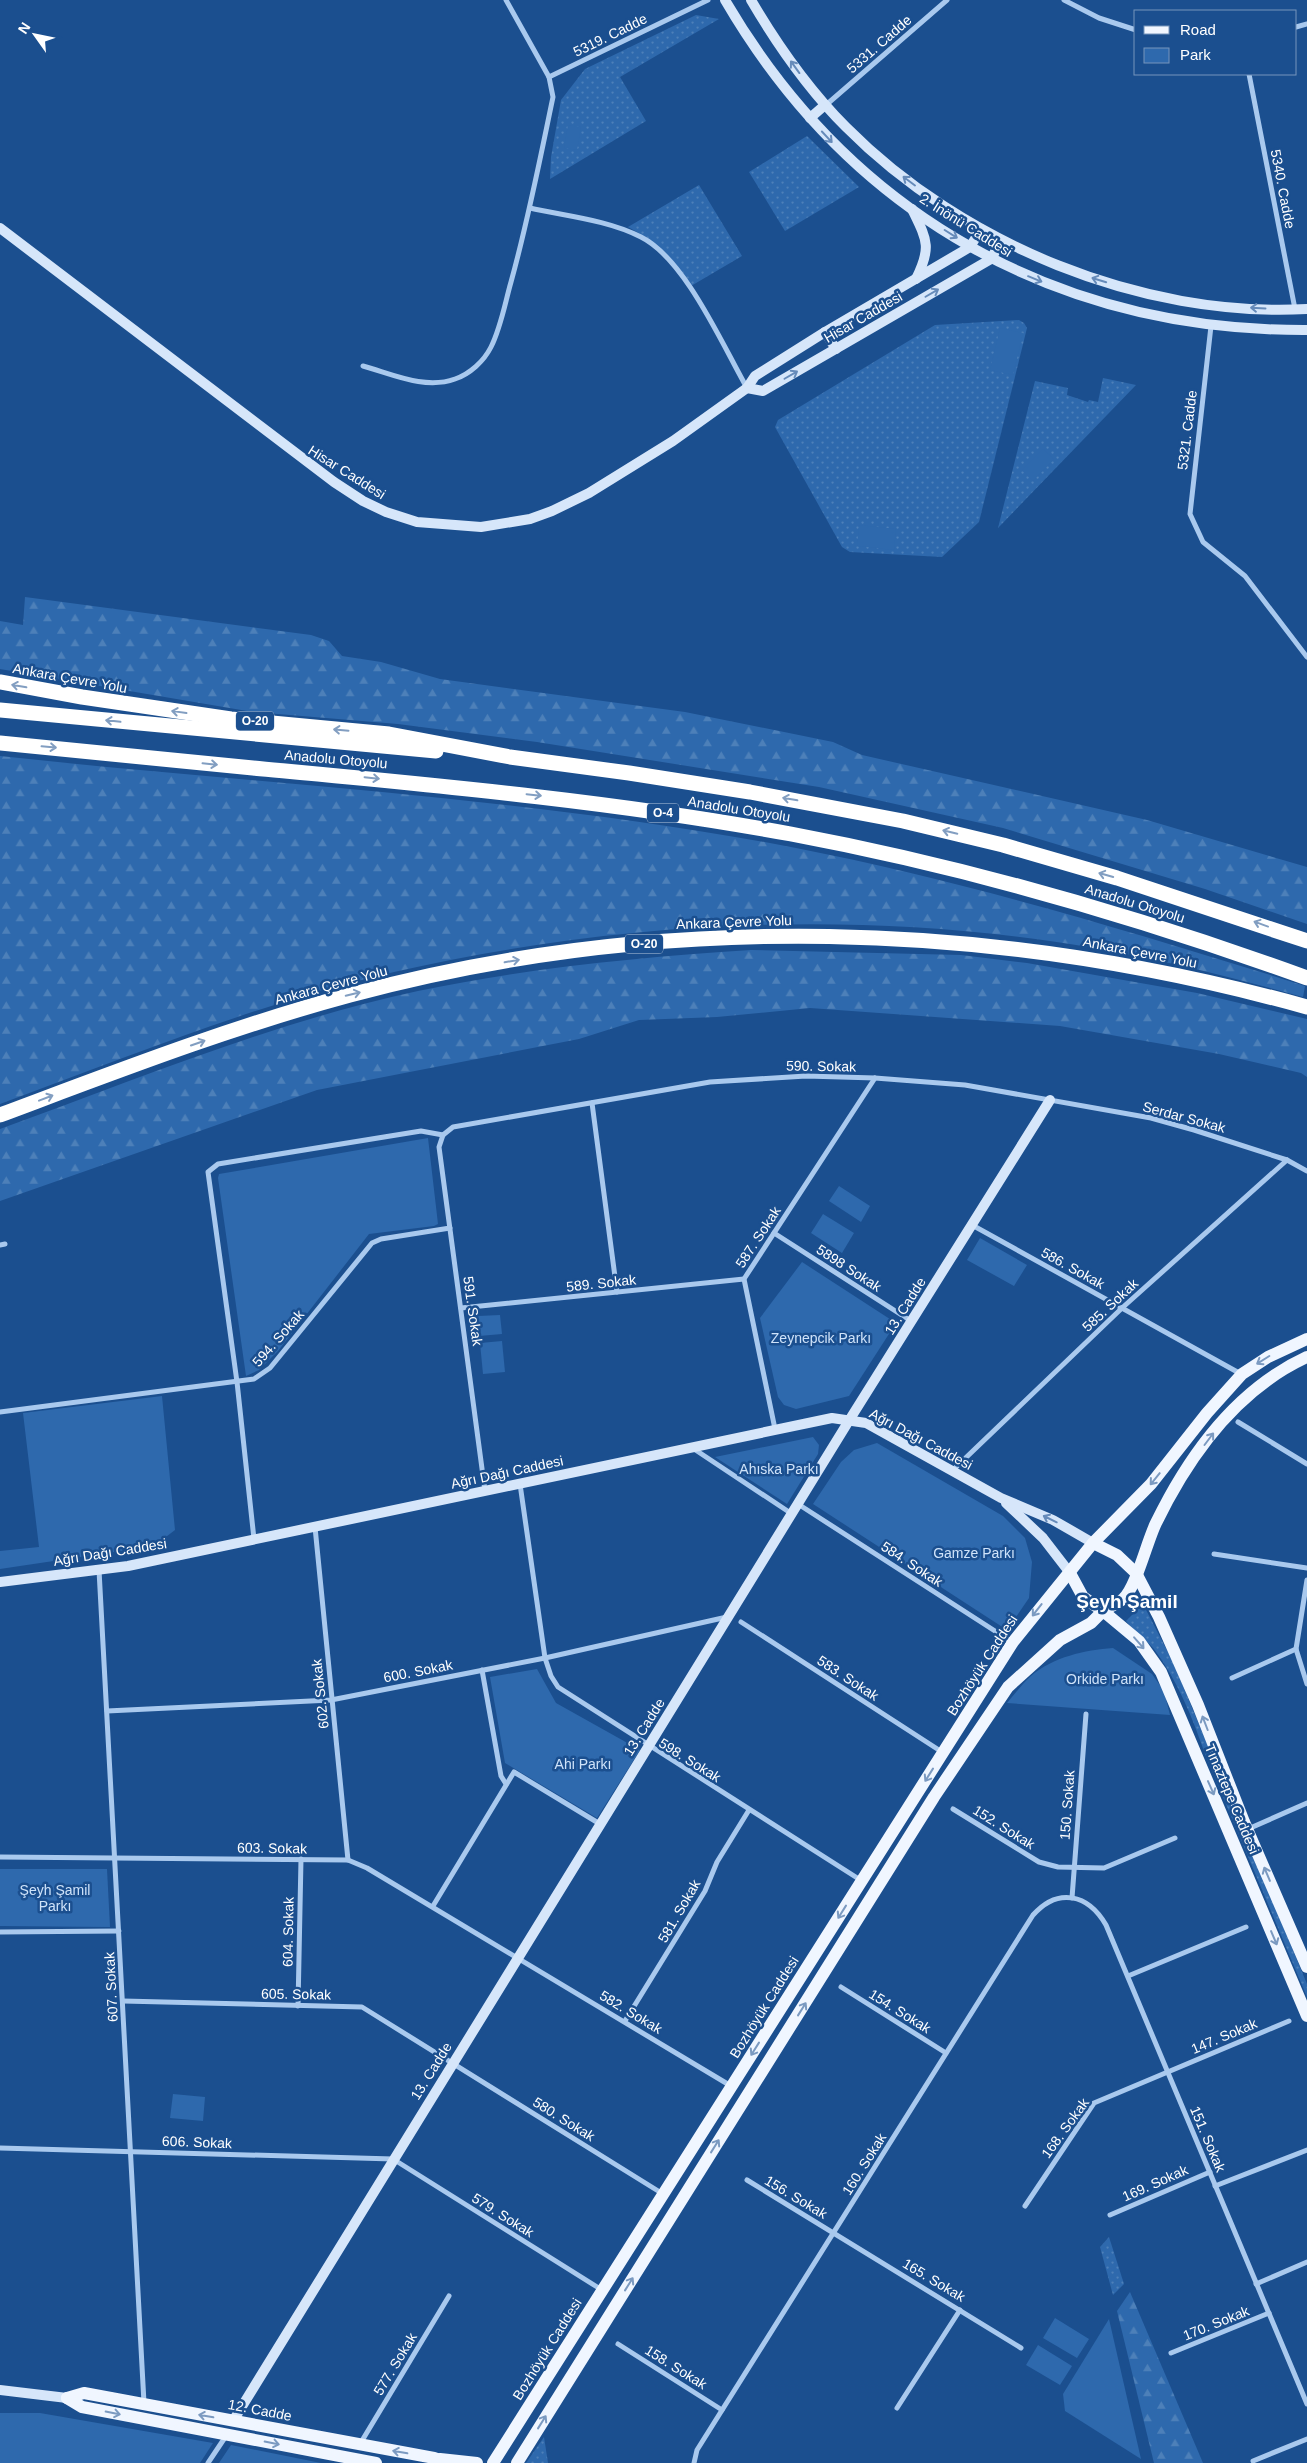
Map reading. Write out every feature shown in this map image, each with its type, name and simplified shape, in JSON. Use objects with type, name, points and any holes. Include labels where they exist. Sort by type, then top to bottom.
[{"type":"highway","name":"Ankara Çevre Yolu","points":[[0,682],[91,699],[231,719],[390,734],[510,757],[750,792],[954,833],[1117,878],[1307,941]]},
{"type":"highway","name":"Anadolu Otoyolu","points":[[0,710],[510,757]]},
{"type":"highway","name":"Anadolu Otoyolu","points":[[0,743],[566,799],[752,827],[897,856],[993,879],[1182,934],[1307,978]]},
{"type":"highway","name":"Ankara Çevre Yolu","points":[[0,1115],[256,1023],[350,995],[443,973],[541,956],[661,942],[771,936],[860,937],[928,939],[1018,948],[1089,958],[1196,980],[1307,1007]]},
{"type":"main road","points":[[1103,1611],[1084,1597],[1070,1573],[1093,1543],[1151,1484],[1206,1413],[1242,1374],[1268,1357],[1307,1339]]},
{"type":"main road","points":[[516,2463],[934,1797],[1008,1687],[1057,1643],[1091,1623],[1103,1611],[1124,1599],[1133,1584],[1156,1524],[1182,1476],[1230,1412],[1265,1380],[1282,1368],[1307,1357]]},
{"type":"main road","points":[[1093,1543],[1117,1555],[1136,1573]]},
{"type":"main road","name":"Bozhöyük Caddesi","points":[[492,2463],[1013,1642],[1038,1609],[1070,1573]]},
{"type":"main road","name":"Tınaztepe Caddesi","points":[[1136,1573],[1159,1618],[1198,1705],[1248,1830],[1307,1967]]},
{"type":"main road","name":"Tınaztepe Caddesi","points":[[1103,1611],[1139,1641],[1162,1672],[1307,2016]]},
{"type":"main road","name":"12. Cadde","points":[[67,2398],[84,2393],[434,2458],[448,2463]]},
{"type":"main road","name":"12. Cadde","points":[[67,2398],[82,2407],[376,2463]]},
{"type":"main road","points":[[434,2458],[477,2463]]},
{"type":"street","points":[[363,366],[419,382],[442,383],[456,379],[470,371],[483,360],[498,331],[530,208],[553,96],[549,77],[506,0]]},
{"type":"street","name":"5319. Cadde","points":[[549,77],[708,0]]},
{"type":"street","name":"2. İnönü Caddesi","points":[[725,0],[770,70],[810,118],[853,162],[912,208],[991,259],[1041,281],[1093,300],[1163,318],[1211,326],[1307,330]]},
{"type":"street","name":"2. İnönü Caddesi","points":[[751,0],[772,35],[825,105],[846,127],[893,169],[938,202],[1001,241],[1093,278],[1158,295],[1222,306],[1307,309]]},
{"type":"street","name":"5331. Cadde","points":[[825,105],[946,0]]},
{"type":"street","points":[[1064,0],[1100,18],[1134,29]]},
{"type":"street","name":"5340. Cadde","points":[[1249,75],[1295,309]]},
{"type":"street","points":[[810,118],[825,105]]},
{"type":"street","points":[[530,208],[620,228],[654,245],[677,267],[747,388]]},
{"type":"street","points":[[912,208],[926,245],[924,263],[916,279]]},
{"type":"street","name":"Hisar Caddesi","points":[[0,228],[315,469],[363,501],[386,512],[418,522],[459,527],[481,527],[530,519],[552,511],[584,495],[673,441],[747,388],[754,376],[970,247]]},
{"type":"street","points":[[970,247],[981,229]]},
{"type":"street","points":[[991,259],[1001,241]]},
{"type":"street","name":"Hisar Caddesi","points":[[747,388],[763,391],[991,259]]},
{"type":"street","name":"5321. Cadde","points":[[1211,326],[1190,506],[1193,521],[1199,535],[1213,552],[1245,576],[1307,657]]},
{"type":"street","points":[[826,332],[836,349]]},
{"type":"street","name":"590. Sokak","points":[[443,1135],[453,1127],[710,1082],[753,1078],[806,1076],[875,1078],[965,1085],[1050,1100]]},
{"type":"street","name":"587. Sokak","points":[[776,1430],[744,1279],[875,1078]]},
{"type":"street","name":"Serdar Sokak","points":[[1050,1100],[1151,1118],[1287,1160],[1307,1171]]},
{"type":"street","name":"13. Cadde","points":[[233,2421],[728,1616],[1050,1100]]},
{"type":"street","points":[[592,1103],[617,1292]]},
{"type":"street","points":[[254,1539],[237,1382],[208,1172],[218,1164],[421,1131],[443,1135]]},
{"type":"street","name":"591. Sokak","points":[[443,1135],[440,1147],[485,1491]]},
{"type":"street","name":"585. Sokak","points":[[953,1470],[1122,1308],[1287,1160]]},
{"type":"street","name":"586. Sokak","points":[[972,1225],[1242,1374]]},
{"type":"street","name":"594. Sokak","points":[[0,1412],[254,1379],[270,1368],[372,1243],[450,1228]]},
{"type":"street","name":"5898 Sokak","points":[[774,1233],[912,1321]]},
{"type":"street","name":"589. Sokak","points":[[461,1308],[744,1279]]},
{"type":"street","name":"Ağrı Dağı Caddesi","points":[[0,1582],[128,1566],[832,1418],[850,1419],[866,1423],[1001,1498],[1052,1520],[1093,1543]]},
{"type":"street","points":[[1238,1422],[1307,1464]]},
{"type":"street","points":[[692,1447],[792,1514]]},
{"type":"street","name":"598. Sokak","points":[[520,1483],[546,1658],[550,1676],[562,1691],[862,1881]]},
{"type":"street","name":"Ağrı Dağı Caddesi","points":[[1001,1498],[1043,1538],[1070,1573]]},
{"type":"street","name":"584. Sokak","points":[[798,1504],[1013,1642]]},
{"type":"street","name":"602. Sokak","points":[[315,1526],[348,1860]]},
{"type":"street","points":[[1214,1554],[1307,1568]]},
{"type":"street","name":"607. Sokak","points":[[99,1570],[144,2404]]},
{"type":"street","points":[[1307,1580],[1296,1649],[1307,1684]]},
{"type":"street","name":"600. Sokak","points":[[107,1711],[331,1700],[546,1658],[728,1616]]},
{"type":"street","name":"583. Sokak","points":[[741,1622],[943,1752]]},
{"type":"street","points":[[1232,1678],[1296,1649]]},
{"type":"street","points":[[482,1670],[501,1776],[506,1784]]},
{"type":"street","name":"150. Sokak","points":[[1072,1898],[1086,1714]]},
{"type":"street","points":[[433,1906],[514,1772],[600,1824]]},
{"type":"street","points":[[1248,1830],[1307,1803]]},
{"type":"street","name":"152. Sokak","points":[[952,1809],[1039,1862],[1058,1867],[1104,1868],[1175,1838]]},
{"type":"street","name":"581. Sokak","points":[[625,2021],[705,1891],[717,1862],[749,1810]]},
{"type":"street","name":"603. Sokak","points":[[0,1857],[348,1860],[367,1868],[518,1956]]},
{"type":"street","name":"604. Sokak","points":[[298,2006],[301,1859]]},
{"type":"street","name":"151. Sokak","points":[[1072,1898],[1086,1902],[1098,1912],[1106,1925],[1307,2404]]},
{"type":"street","name":"160. Sokak","points":[[694,2463],[697,2450],[1033,1915],[1045,1904],[1058,1899],[1072,1898]]},
{"type":"street","points":[[1128,1976],[1246,1927]]},
{"type":"street","points":[[0,1932],[119,1931]]},
{"type":"street","name":"582. Sokak","points":[[518,1956],[732,2086]]},
{"type":"street","name":"154. Sokak","points":[[841,1987],[946,2053]]},
{"type":"street","name":"605. Sokak","points":[[123,2001],[362,2008],[452,2063]]},
{"type":"street","name":"147. Sokak","points":[[1168,2071],[1289,2021]]},
{"type":"street","name":"580. Sokak","points":[[452,2063],[663,2194]]},
{"type":"street","name":"168. Sokak","points":[[1025,2206],[1094,2103],[1168,2071]]},
{"type":"street","name":"606. Sokak","points":[[0,2148],[393,2158]]},
{"type":"street","points":[[1215,2186],[1307,2150]]},
{"type":"street","name":"579. Sokak","points":[[393,2158],[602,2290]]},
{"type":"street","name":"169. Sokak","points":[[1110,2215],[1210,2172]]},
{"type":"street","name":"156. Sokak","points":[[747,2180],[834,2233]]},
{"type":"street","name":"165. Sokak","points":[[834,2233],[1022,2348]]},
{"type":"street","points":[[1256,2284],[1307,2262]]},
{"type":"street","name":"577. Sokak","points":[[360,2444],[449,2296]]},
{"type":"street","points":[[897,2408],[960,2310]]},
{"type":"street","name":"170. Sokak","points":[[1171,2353],[1269,2313]]},
{"type":"street","name":"158. Sokak","points":[[618,2344],[722,2410]]},
{"type":"street","points":[[1301,2389],[1307,2386]]},
{"type":"street","name":"12. Cadde","points":[[0,2390],[67,2398]]},
{"type":"street","points":[[208,2463],[227,2435]]},
{"type":"street","points":[[1253,2461],[1307,2439]]},
{"type":"green space","points":[[696,15],[719,19],[620,77],[646,121],[550,179],[551,157],[561,100],[585,69]]},
{"type":"green space","points":[[568,125],[581,127],[577,150],[564,148]]},
{"type":"green space","points":[[807,136],[859,187],[785,231],[749,172]]},
{"type":"green space","points":[[699,185],[742,256],[691,286],[664,252],[628,227]]},
{"type":"green space","points":[[1019,320],[1027,328],[979,522],[942,557],[850,552],[842,547],[775,427],[778,420],[935,325]]},
{"type":"green space","points":[[1000,328],[1023,333],[1013,375],[990,370]]},
{"type":"green space","points":[[1103,378],[1136,385],[998,528],[1035,381],[1068,388],[1067,395],[1088,402],[1089,400],[1098,402]]},
{"type":"green space","points":[[1043,449],[1054,459],[1033,481],[1022,470]]},
{"type":"green space","points":[[859,525],[896,529],[894,550],[857,546]]},
{"type":"green space","points":[[25,597],[311,635],[329,641],[342,656],[381,662],[440,679],[685,712],[833,742],[862,755],[1147,820],[1307,867],[1307,924],[1205,889],[1003,828],[819,787],[537,742],[398,724],[253,712],[0,669],[0,621],[23,625]]},
{"type":"green space","points":[[0,756],[498,804],[598,816],[796,848],[925,876],[1052,910],[1305,986],[1303,997],[1147,958],[1007,935],[920,928],[831,924],[655,931],[567,941],[480,954],[394,972],[344,985],[244,1015],[146,1049],[0,1104]]},
{"type":"green space","points":[[751,950],[961,955],[1027,963],[1197,993],[1307,1019],[1307,1077],[1301,1073],[1219,1054],[1060,1026],[810,1008],[717,1017],[639,1020],[579,1039],[317,1090],[0,1201],[0,1129],[259,1035],[364,1004],[459,983],[584,964]]},
{"type":"green space","points":[[428,1138],[438,1224],[369,1234],[278,1351],[259,1370],[246,1376],[218,1178],[219,1174]]},
{"type":"green space","points":[[839,1186],[870,1206],[861,1222],[829,1201]]},
{"type":"green space","points":[[823,1214],[854,1233],[842,1253],[811,1233]]},
{"type":"green space","points":[[980,1238],[1027,1265],[1014,1286],[967,1260]]},
{"type":"green space","name":"Zeynepcik Parkı","points":[[802,1262],[896,1323],[849,1396],[796,1409],[784,1405],[778,1397],[760,1318]]},
{"type":"green space","points":[[500,1315],[502,1334],[479,1336],[478,1316]]},
{"type":"green space","points":[[502,1341],[505,1372],[483,1374],[480,1343]]},
{"type":"green space","points":[[162,1396],[175,1530],[154,1546],[0,1569],[0,1551],[39,1547],[23,1413]]},
{"type":"green space","name":"Ahıska Parkı","points":[[813,1437],[819,1445],[818,1454],[787,1504],[715,1457]]},
{"type":"green space","name":"Gamze Parkı","points":[[877,1443],[1003,1516],[1025,1538],[1032,1562],[1029,1598],[1007,1630],[813,1504],[841,1462],[854,1450]]},
{"type":"green space","points":[[1143,1604],[1173,1662],[1307,1984],[1307,1997],[1184,1700],[1170,1673],[1154,1649],[1126,1621]]},
{"type":"green space","name":"Orkide Parkı","points":[[1113,1648],[1152,1674],[1164,1691],[1170,1715],[1007,1703],[1031,1676],[1049,1664],[1081,1653]]},
{"type":"green space","name":"Ahi Parkı","points":[[537,1669],[556,1703],[640,1750],[597,1818],[505,1763],[490,1677]]},
{"type":"green space","name":"Şeyh Şamil Parkı","points":[[0,1869],[107,1869],[110,1927],[0,1926]]},
{"type":"green space","points":[[173,2094],[205,2097],[203,2121],[170,2118]]},
{"type":"green space","points":[[1109,2237],[1124,2284],[1113,2295],[1100,2247]]},
{"type":"green space","points":[[1130,2292],[1203,2463],[1154,2463],[1117,2311]]},
{"type":"green space","points":[[1055,2318],[1089,2339],[1077,2358],[1043,2338]]},
{"type":"green space","points":[[1109,2319],[1141,2459],[1065,2411],[1063,2394]]},
{"type":"green space","points":[[1038,2345],[1072,2366],[1060,2385],[1026,2365]]},
{"type":"green space","points":[[0,2413],[40,2413],[213,2443],[200,2463],[0,2463]]},
{"type":"green space","points":[[544,2437],[548,2463],[526,2463]]},
{"type":"green space","points":[[231,2445],[321,2463],[219,2463]]},
{"type":"district","name":"Şeyh Şamil","points":[[1127,1601]]}]
